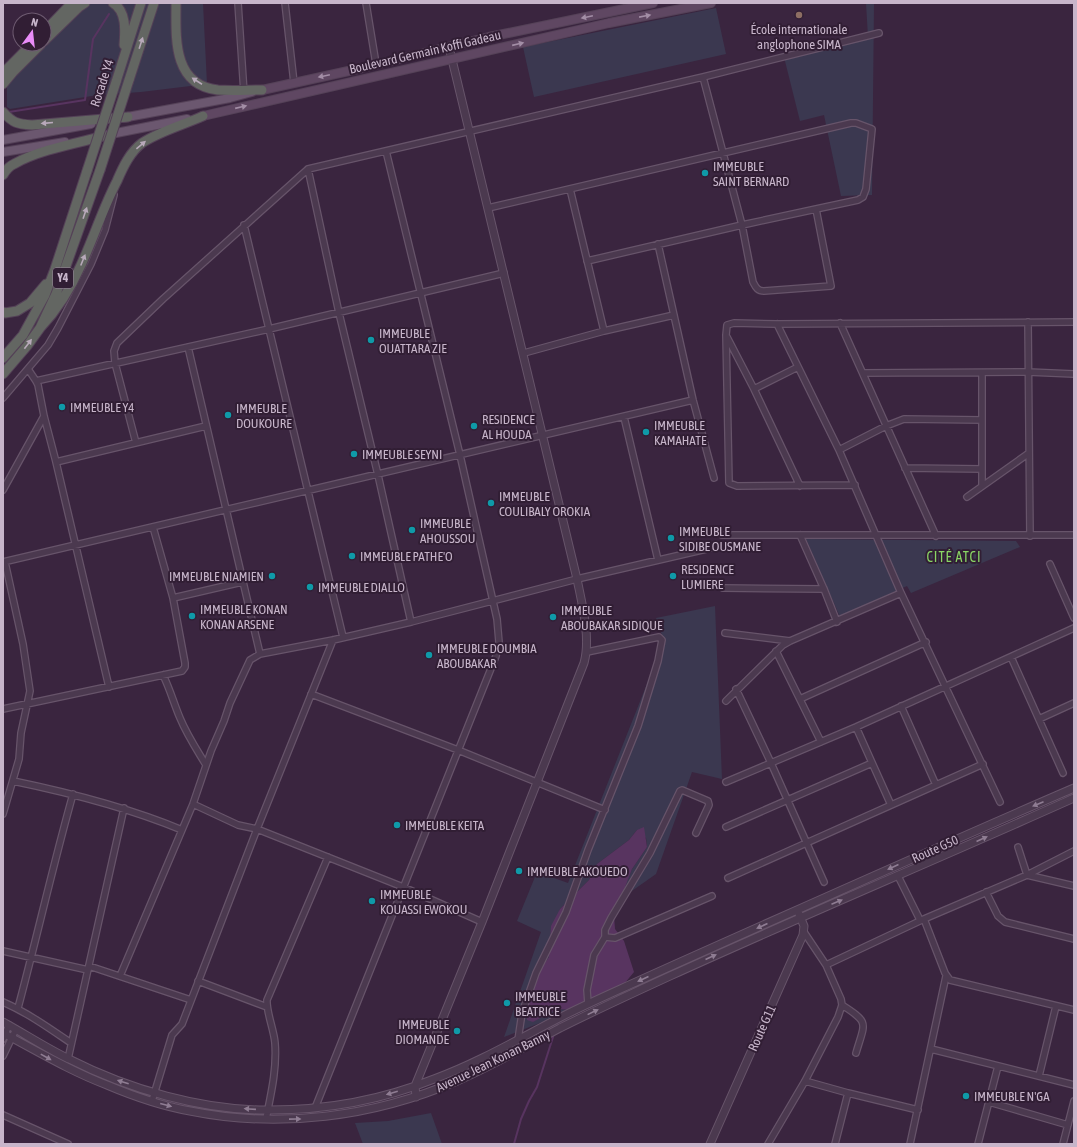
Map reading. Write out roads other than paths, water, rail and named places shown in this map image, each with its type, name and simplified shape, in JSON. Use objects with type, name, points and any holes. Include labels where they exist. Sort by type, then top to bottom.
[{"type":"highway","points":[[52,24],[72,3]]},
{"type":"highway","points":[[52,34],[85,3]]},
{"type":"highway","points":[[113,3],[122,14],[125,26],[121,64]]},
{"type":"highway","name":"Rocade Y4","points":[[55,269],[141,3]]},
{"type":"highway","name":"Rocade Y4","points":[[40,328],[59,288],[100,170],[154,3]]},
{"type":"highway","points":[[176,3],[178,51],[180,61],[186,73],[195,82],[218,90],[244,92],[262,90]]},
{"type":"highway","points":[[3,73],[24,52]]},
{"type":"highway","points":[[3,84],[33,52]]},
{"type":"highway","points":[[3,112],[10,120],[22,124],[128,117]]},
{"type":"highway","points":[[40,328],[52,315],[65,296],[81,266],[108,199],[132,153],[141,144],[154,136],[203,116]]},
{"type":"highway","points":[[3,175],[13,164],[30,156],[104,136]]},
{"type":"highway","points":[[3,312],[17,311],[30,303],[44,287],[55,269]]},
{"type":"highway","name":"Y4","points":[[3,358],[23,335],[45,295],[55,269]]},
{"type":"highway","name":"Y4","points":[[3,374],[40,328]]},
{"type":"main road","name":"Boulevard Germain Koffi Gadeau","points":[[262,90],[488,37],[653,3]]},
{"type":"main road","name":"Boulevard Germain Koffi Gadeau","points":[[104,136],[203,116],[609,23],[711,3]]},
{"type":"main road","points":[[3,140],[128,117],[244,92]]},
{"type":"main road","points":[[3,152],[104,136]]},
{"type":"street","points":[[238,3],[244,92]]},
{"type":"street","points":[[285,3],[294,83]]},
{"type":"street","points":[[366,3],[376,64]]},
{"type":"street","points":[[136,443],[115,363],[114,351],[117,343],[244,225],[308,169],[702,77],[878,33]]},
{"type":"street","points":[[416,1097],[415,1086],[538,784],[587,652],[577,579],[542,436],[524,353],[449,47]]},
{"type":"street","points":[[702,77],[742,225],[754,282],[758,290],[764,291],[831,286],[816,209]]},
{"type":"street","points":[[488,208],[851,123],[856,123],[872,129],[866,189],[863,197],[858,200],[587,261]]},
{"type":"street","points":[[315,1108],[498,649],[498,628],[460,455],[386,151]]},
{"type":"street","points":[[308,169],[339,312],[411,622]]},
{"type":"street","points":[[3,398],[52,338],[91,264],[105,230],[119,177]]},
{"type":"street","points":[[570,189],[604,331]]},
{"type":"street","points":[[244,225],[343,637]]},
{"type":"street","points":[[658,244],[693,400],[714,478]]},
{"type":"street","points":[[36,381],[269,329],[504,274]]},
{"type":"street","points":[[524,353],[604,331],[674,315]]},
{"type":"street","points":[[1028,322],[1030,536]]},
{"type":"street","points":[[855,485],[737,486],[729,483],[727,326],[730,324],[1074,322]]},
{"type":"street","points":[[840,323],[936,536]]},
{"type":"street","points":[[777,324],[839,450],[901,593],[926,642],[1000,802]]},
{"type":"street","points":[[726,335],[754,389],[800,486]]},
{"type":"street","points":[[188,347],[260,654]]},
{"type":"street","points":[[754,389],[798,367]]},
{"type":"street","points":[[28,369],[36,381],[109,686]]},
{"type":"street","points":[[863,374],[1028,372],[1074,374]]},
{"type":"street","points":[[982,373],[982,486]]},
{"type":"street","points":[[3,814],[19,759],[21,732],[30,691],[23,644],[4,562],[693,400]]},
{"type":"street","points":[[3,490],[44,416]]},
{"type":"street","points":[[624,417],[658,560]]},
{"type":"street","points":[[839,450],[886,426],[908,419],[982,420]]},
{"type":"street","points":[[56,462],[206,426]]},
{"type":"street","points":[[967,497],[1029,453]]},
{"type":"street","points":[[905,468],[982,469]]},
{"type":"street","points":[[3,709],[182,671],[186,663],[173,598],[153,527]]},
{"type":"street","points":[[722,535],[1074,536]]},
{"type":"street","points":[[800,535],[837,622]]},
{"type":"street","points":[[120,976],[193,804],[206,765],[230,704],[250,660],[260,654],[333,640],[411,622],[577,579],[715,547]]},
{"type":"street","points":[[1050,564],[1074,618]]},
{"type":"street","points":[[173,598],[242,582]]},
{"type":"street","points":[[723,588],[824,589]]},
{"type":"street","points":[[726,701],[736,689],[776,651],[790,641],[837,622],[901,593]]},
{"type":"street","points":[[726,782],[856,727],[1074,628]]},
{"type":"street","points":[[725,633],[790,641]]},
{"type":"street","points":[[518,1040],[522,1013],[536,973],[566,912],[588,850],[638,726],[654,678],[662,640],[659,637],[587,652]]},
{"type":"street","points":[[152,1101],[172,1035],[182,1024],[256,829],[333,640]]},
{"type":"street","points":[[800,699],[926,642]]},
{"type":"street","points":[[776,651],[821,742]]},
{"type":"street","points":[[1011,657],[1063,774]]},
{"type":"street","points":[[163,675],[170,688],[186,730],[206,765]]},
{"type":"street","points":[[736,689],[771,762],[824,882]]},
{"type":"street","points":[[311,694],[458,750],[538,784],[605,810]]},
{"type":"street","points":[[1039,719],[1074,703]]},
{"type":"street","points":[[901,706],[936,785]]},
{"type":"street","points":[[856,727],[891,805]]},
{"type":"street","points":[[726,827],[872,762]]},
{"type":"street","points":[[728,878],[982,764]]},
{"type":"street","points":[[13,781],[73,794],[124,808],[182,830]]},
{"type":"street","name":"Route G50","points":[[799,914],[1074,788]]},
{"type":"street","points":[[588,1004],[588,982],[594,955],[605,937],[605,930],[611,918],[650,853],[680,791],[682,790],[708,801],[709,803],[696,833]]},
{"type":"street","points":[[18,1008],[52,868],[73,794]]},
{"type":"street","name":"Route G50","points":[[799,914],[898,876],[1074,798]]},
{"type":"street","points":[[193,804],[238,825],[256,829],[403,887],[482,922]]},
{"type":"street","points":[[68,1059],[124,808]]},
{"type":"street","points":[[1018,847],[1027,875]]},
{"type":"street","points":[[826,965],[922,920],[1027,875],[1074,851]]},
{"type":"street","points":[[266,1119],[276,1059],[273,1030],[267,1007],[267,1000],[328,857]]},
{"type":"street","points":[[1027,875],[1074,886]]},
{"type":"street","points":[[898,876],[922,920],[946,976],[955,982],[1074,1010]]},
{"type":"street","points":[[986,892],[998,916],[1005,922],[1074,938]]},
{"type":"street","points":[[605,937],[615,938],[712,896]]},
{"type":"street","points":[[768,1144],[804,1081],[838,1017],[842,1005],[841,999],[826,965],[804,932],[799,914]]},
{"type":"street","name":"Avenue Jean Konan Banny","points":[[10,1026],[68,1059],[110,1078],[155,1092],[200,1103],[231,1108],[268,1110],[315,1108],[345,1104],[378,1097],[434,1079],[477,1061],[588,1004],[799,914]]},
{"type":"street","name":"Avenue Jean Konan Banny","points":[[6,1036],[66,1068],[107,1086],[152,1101],[189,1111],[230,1117],[266,1119],[308,1118],[348,1113],[416,1097],[459,1080],[558,1029],[799,914]]},
{"type":"street","name":"Route G11","points":[[710,1144],[804,932]]},
{"type":"street","points":[[3,951],[120,976],[191,1000]]},
{"type":"street","points":[[910,1144],[946,976]]},
{"type":"street","points":[[198,981],[267,1007]]},
{"type":"street","points":[[3,1002],[18,1008],[38,1020],[71,1043]]},
{"type":"street","points":[[842,1005],[860,1017],[863,1022],[856,1053]]},
{"type":"street","points":[[1039,1076],[1056,1006]]},
{"type":"street","points":[[3,1056],[6,1036],[10,1026]]},
{"type":"street","points":[[930,1049],[1074,1085]]},
{"type":"street","points":[[978,1144],[998,1066]]},
{"type":"street","points":[[804,1081],[918,1110]]},
{"type":"street","points":[[835,1144],[848,1093]]},
{"type":"street","points":[[1063,1144],[1074,1101]]},
{"type":"street","points":[[989,1102],[1068,1125]]},
{"type":"street","points":[[3,1115],[68,1144]]},
{"type":"waterway","points":[[9,112],[85,100],[93,39],[109,14]]},
{"type":"waterway","points":[[514,1144],[521,1119],[537,1087],[554,1034]]},
{"type":"place","name":"École internationale anglophone SIMA","points":[[799,15]]},
{"type":"place","name":"IMMEUBLE SAINT BERNARD","points":[[705,173]]},
{"type":"place","name":"IMMEUBLE OUATTARA ZIE","points":[[371,340]]},
{"type":"place","name":"IMMEUBLE Y4","points":[[62,407]]},
{"type":"place","name":"IMMEUBLE DOUKOURE","points":[[228,415]]},
{"type":"place","name":"RESIDENCE AL HOUDA","points":[[474,426]]},
{"type":"place","name":"IMMEUBLE KAMAHATE","points":[[646,432]]},
{"type":"place","name":"IMMEUBLE SEYNI","points":[[354,454]]},
{"type":"place","name":"IMMEUBLE COULIBALY OROKIA","points":[[491,503]]},
{"type":"place","name":"IMMEUBLE AHOUSSOU","points":[[412,530]]},
{"type":"place","name":"IMMEUBLE SIDIBE OUSMANE","points":[[671,538]]},
{"type":"place","name":"IMMEUBLE PATHE'O","points":[[352,556]]},
{"type":"place","name":"IMMEUBLE NIAMIEN","points":[[272,576]]},
{"type":"place","name":"RESIDENCE LUMIERE","points":[[673,576]]},
{"type":"place","name":"IMMEUBLE DIALLO","points":[[310,587]]},
{"type":"place","name":"IMMEUBLE KONAN KONAN ARSENE","points":[[192,616]]},
{"type":"place","name":"IMMEUBLE ABOUBAKAR SIDIQUE","points":[[553,617]]},
{"type":"place","name":"IMMEUBLE DOUMBIA ABOUBAKAR","points":[[429,655]]},
{"type":"place","name":"IMMEUBLE KEITA","points":[[397,825]]},
{"type":"place","name":"IMMEUBLE AKOUEDO","points":[[519,871]]},
{"type":"place","name":"IMMEUBLE KOUASSI EWOKOU","points":[[372,901]]},
{"type":"place","name":"IMMEUBLE BEATRICE","points":[[507,1003]]},
{"type":"place","name":"IMMEUBLE DIOMANDE","points":[[457,1031]]},
{"type":"place","name":"IMMEUBLE N'GA","points":[[966,1096]]},
{"type":"district","name":"CITÉ ATCI","points":[[954,557]]}]
